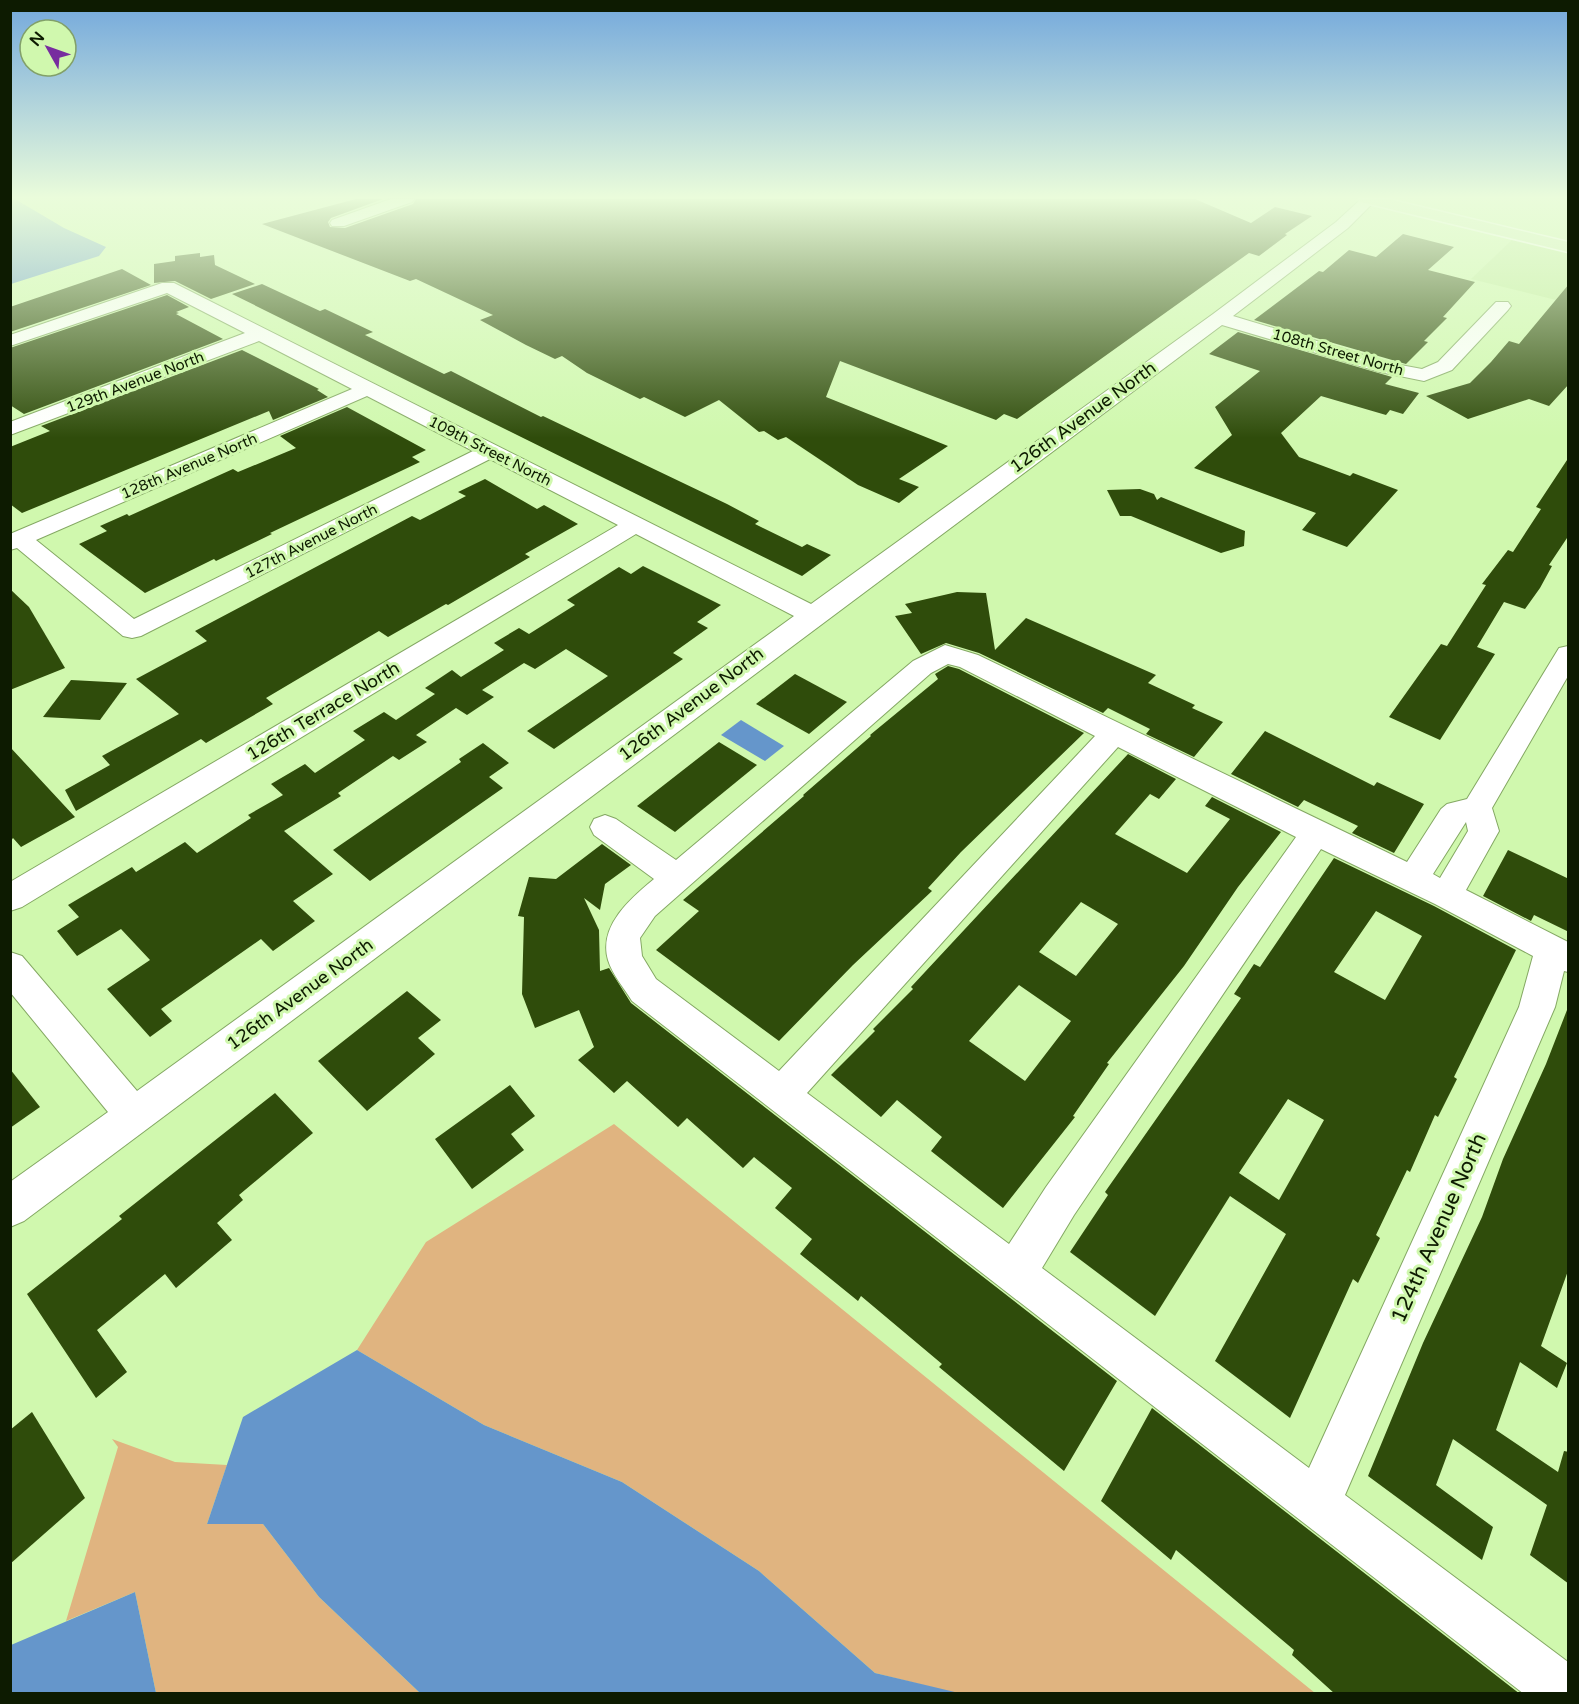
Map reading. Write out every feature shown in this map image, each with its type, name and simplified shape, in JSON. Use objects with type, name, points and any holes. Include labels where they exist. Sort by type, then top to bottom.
[{"type":"street","name":"126th Avenue North","points":[[10,1207],[1271,279]]},
{"type":"street","name":"109th Street North","points":[[10,341],[168,287],[812,615]]},
{"type":"street","name":"108th Street North","points":[[1219,318],[1387,368],[1424,375],[1444,366],[1502,306]]},
{"type":"street","name":"129th Avenue North","points":[[10,429],[260,334]]},
{"type":"street","name":"128th Avenue North","points":[[15,541],[368,388]]},
{"type":"street","name":"127th Avenue North","points":[[15,541],[132,630],[490,451]]},
{"type":"street","name":"126th Terrace North","points":[[10,898],[635,525]]},
{"type":"street","points":[[1560,953],[1447,895],[969,661],[945,654],[922,667],[643,907],[623,936],[625,959],[644,990],[1567,1694]]},
{"type":"street","points":[[1413,879],[1452,817],[1458,812],[1477,808],[1569,654]]},
{"type":"street","points":[[781,1095],[1114,733]]},
{"type":"street","points":[[1447,895],[1484,831],[1477,808]]},
{"type":"street","points":[[605,827],[677,878]]},
{"type":"street","points":[[1015,1273],[1060,1201],[1292,870],[1315,832]]},
{"type":"street","name":"124th Avenue North","points":[[1317,1504],[1560,953]]},
{"type":"street","points":[[10,966],[135,1116]]},
{"type":"shaded area","points":[[1471,279],[1568,279],[1568,303]]},
{"type":"shaded area","points":[[614,1124],[1315,1693],[959,1694],[875,1673],[759,1571],[622,1482],[484,1425],[357,1350],[426,1242]]},
{"type":"shaded area","points":[[112,1439],[175,1462],[227,1465],[207,1524],[263,1524],[319,1597],[420,1693],[156,1693],[135,1592],[66,1621],[118,1447]]},
{"type":"water","points":[[11,279],[28,279],[11,284]]},
{"type":"water","points":[[741,720],[784,746],[765,761],[721,735]]},
{"type":"water","points":[[357,1350],[484,1425],[622,1482],[759,1571],[875,1673],[959,1693],[420,1693],[319,1597],[263,1524],[207,1524],[243,1417]]},
{"type":"water","points":[[135,1592],[156,1693],[11,1693],[11,1645]]},
{"type":"building","points":[[94,279],[139,279],[151,285],[10,332],[10,307]]},
{"type":"building","points":[[154,279],[243,279],[255,284],[211,299],[175,281],[154,283]]},
{"type":"building","points":[[404,279],[1213,279],[1017,419],[1004,414],[996,420],[840,361],[826,397],[948,446],[899,479],[919,487],[899,503],[858,485],[786,437],[778,440],[764,431],[759,432],[719,400],[685,417],[644,397],[640,399],[587,373],[562,356],[555,359],[480,320],[493,315],[416,279],[410,281]]},
{"type":"building","points":[[1309,279],[1461,279],[1475,282],[1443,317],[1447,318],[1424,341],[1428,342],[1406,364],[1254,320]]},
{"type":"building","points":[[262,284],[320,311],[325,309],[373,332],[365,335],[444,374],[451,371],[541,417],[727,504],[759,521],[755,524],[802,547],[807,544],[831,555],[802,576],[232,294]]},
{"type":"building","points":[[1569,284],[1569,384],[1549,406],[1529,399],[1468,419],[1426,396],[1470,383],[1509,341],[1519,344]]},
{"type":"building","points":[[167,295],[189,307],[176,314],[223,339],[24,414],[10,405],[10,348]]},
{"type":"building","points":[[1238,332],[1392,377],[1385,384],[1419,393],[1403,414],[1390,410],[1386,415],[1321,396],[1281,433],[1299,457],[1350,476],[1353,473],[1398,490],[1347,547],[1302,530],[1316,513],[1194,468],[1232,435],[1215,407],[1260,371],[1209,354]]},
{"type":"building","points":[[242,350],[319,389],[317,390],[328,397],[273,420],[269,411],[22,513],[10,504],[10,447],[50,431],[41,426]]},
{"type":"building","points":[[347,407],[426,450],[412,457],[420,462],[145,593],[79,544],[107,531],[100,526],[127,514],[129,516],[233,469],[238,472],[296,448],[280,436]]},
{"type":"building","points":[[1569,457],[1569,535],[1549,565],[1552,566],[1540,588],[1525,609],[1504,602],[1477,647],[1495,654],[1440,740],[1389,717],[1441,644],[1447,646],[1486,585],[1482,584],[1508,550],[1513,552],[1541,509],[1536,507]]},
{"type":"building","points":[[485,479],[537,509],[544,505],[578,524],[525,554],[530,557],[448,605],[446,604],[388,637],[379,631],[266,698],[273,704],[206,743],[201,739],[76,811],[65,790],[110,765],[102,756],[179,714],[136,679],[207,641],[195,631],[412,516],[420,520],[466,496],[458,492]]},
{"type":"building","points":[[1140,489],[1154,494],[1157,500],[1161,497],[1245,531],[1244,546],[1221,553],[1131,516],[1120,516],[1107,490]]},
{"type":"building","points":[[643,566],[721,605],[697,622],[708,628],[673,653],[683,659],[554,749],[527,731],[608,676],[566,649],[535,669],[524,663],[482,690],[494,697],[467,715],[456,708],[416,735],[427,742],[399,760],[393,756],[338,793],[341,796],[284,831],[333,874],[293,901],[315,921],[273,951],[261,939],[161,1009],[172,1021],[150,1037],[107,989],[150,960],[121,929],[77,956],[57,931],[79,917],[68,905],[132,867],[136,872],[185,842],[197,853],[251,818],[248,815],[283,795],[271,784],[305,764],[315,773],[365,740],[353,731],[384,712],[396,720],[435,694],[425,688],[452,670],[461,677],[504,650],[494,643],[519,628],[529,634],[575,605],[567,600],[619,567],[631,574]]},
{"type":"building","points":[[10,589],[29,607],[65,668],[10,690]]},
{"type":"building","points":[[957,592],[986,593],[995,650],[1026,618],[1156,675],[1148,683],[1195,705],[1192,708],[1223,722],[1194,757],[1146,734],[1150,729],[1108,708],[1103,713],[979,653],[946,643],[921,654],[895,616],[912,613],[905,604]]},
{"type":"building","points":[[948,666],[959,669],[1084,733],[961,852],[928,888],[932,891],[853,965],[779,1041],[656,950],[699,911],[683,900],[804,796],[870,735],[938,679],[935,674]]},
{"type":"building","points":[[795,674],[847,702],[809,734],[756,704]]},
{"type":"building","points":[[71,680],[127,683],[100,720],[43,717]]},
{"type":"building","points":[[1265,731],[1374,786],[1377,782],[1424,804],[1394,853],[1352,833],[1358,826],[1304,800],[1298,807],[1231,774]]},
{"type":"building","points":[[719,742],[757,765],[675,832],[637,806]]},
{"type":"building","points":[[483,743],[509,763],[489,777],[503,788],[370,881],[333,850],[461,762],[459,759]]},
{"type":"building","points":[[10,747],[75,817],[21,847],[13,838],[10,842]]},
{"type":"building","points":[[1128,754],[1176,779],[1159,799],[1150,794],[1115,834],[1187,873],[1230,819],[1205,806],[1212,797],[1281,832],[1238,887],[1184,966],[1107,1063],[1109,1064],[1073,1116],[1075,1117],[1003,1208],[931,1151],[942,1137],[897,1100],[881,1117],[831,1075],[875,1031],[873,1029],[913,989],[911,987]],"holes":[[[1081,902],[1118,924],[1076,976],[1039,952]],[[1019,985],[1071,1021],[1025,1081],[969,1041]]]},
{"type":"building","points":[[602,844],[631,865],[605,884],[600,910],[584,898],[599,930],[600,971],[609,968],[631,1003],[1117,1381],[1064,1471],[939,1367],[942,1364],[861,1296],[858,1301],[800,1254],[812,1239],[775,1208],[792,1188],[754,1157],[743,1168],[687,1118],[678,1127],[627,1081],[614,1093],[578,1060],[594,1047],[579,1010],[535,1028],[522,994],[524,917],[518,916],[529,877],[556,879]]},
{"type":"building","points":[[1508,850],[1569,879],[1569,932],[1534,915],[1531,921],[1483,896]]},
{"type":"building","points":[[1334,858],[1434,906],[1516,950],[1454,1077],[1457,1079],[1438,1117],[1435,1115],[1410,1172],[1407,1170],[1376,1235],[1380,1238],[1358,1283],[1353,1279],[1290,1418],[1215,1361],[1286,1234],[1230,1196],[1155,1316],[1070,1252],[1108,1195],[1105,1192],[1241,998],[1234,994],[1254,964],[1260,967]],"holes":[[[1376,911],[1422,936],[1385,1000],[1334,972]],[[1288,1099],[1324,1120],[1279,1200],[1239,1173]]]},
{"type":"building","points":[[407,991],[441,1020],[418,1038],[435,1054],[367,1111],[318,1061]]},
{"type":"building","points":[[1567,1010],[1569,1268],[1541,1346],[1567,1363],[1557,1388],[1520,1362],[1496,1430],[1558,1472],[1564,1451],[1569,1452],[1569,1584],[1530,1555],[1547,1505],[1453,1439],[1436,1485],[1493,1527],[1482,1560],[1368,1476],[1423,1343],[1482,1217],[1503,1159],[1546,1064]]},
{"type":"building","points":[[10,1069],[40,1107],[10,1128]]},
{"type":"building","points":[[510,1085],[535,1116],[511,1134],[524,1150],[472,1189],[435,1139]]},
{"type":"building","points":[[275,1093],[313,1133],[239,1195],[243,1200],[217,1223],[232,1240],[176,1288],[165,1274],[97,1330],[127,1372],[96,1398],[27,1294],[122,1219],[119,1216]]},
{"type":"building","points":[[1152,1408],[1520,1694],[1335,1694],[1292,1655],[1294,1650],[1176,1550],[1171,1560],[1101,1501]]},
{"type":"building","points":[[32,1412],[85,1498],[10,1564],[10,1430]]}]
